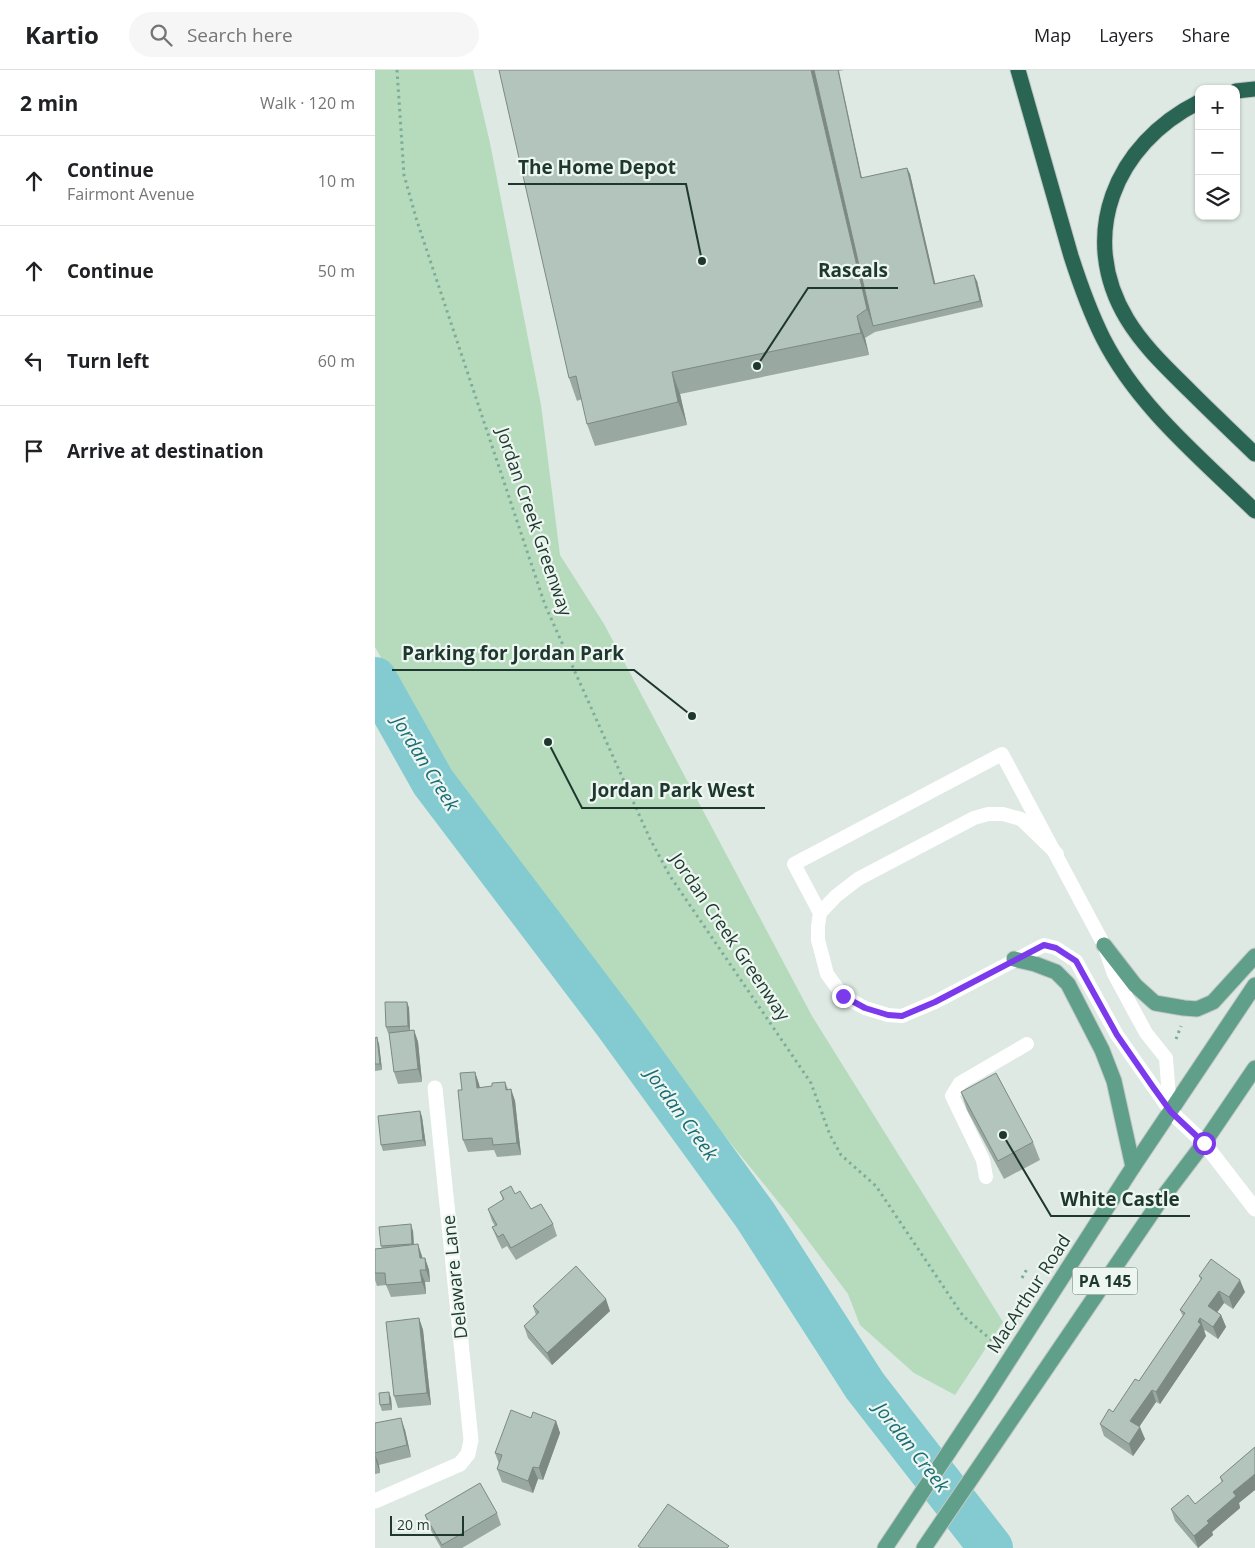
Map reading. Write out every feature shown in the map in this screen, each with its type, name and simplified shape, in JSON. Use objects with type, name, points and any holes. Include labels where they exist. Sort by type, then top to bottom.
[{"type":"highway","points":[[1018,70],[1071,256],[1081,287],[1103,339],[1149,406],[1255,511]]},
{"type":"highway","points":[[1240,91],[1255,89]]},
{"type":"highway","points":[[1195,104],[1153,134],[1130,160],[1121,174],[1109,205],[1105,238],[1106,254],[1116,297],[1127,320],[1137,334],[1161,362],[1255,454]]},
{"type":"main road","points":[[1105,945],[1135,985],[1155,1003],[1183,1008],[1197,1009],[1213,1002],[1255,956]]},
{"type":"main road","points":[[1014,959],[1057,972],[1068,984],[1102,1050],[1114,1081],[1133,1167]]},
{"type":"main road","name":"MacArthur Road","points":[[885,1548],[986,1396],[1133,1167],[1255,985]]},
{"type":"main road","name":"PA 145","points":[[924,1548],[1160,1201],[1204,1143],[1255,1068]]},
{"type":"street","name":"Delaware Lane","points":[[375,1501],[460,1464],[468,1454],[471,1440],[435,1088]]},
{"type":"street","points":[[1171,1112],[1204,1143],[1255,1209]]},
{"type":"lane","points":[[1002,754],[1105,945],[1113,974],[1146,1033],[1166,1058],[1171,1112],[1117,1035],[1076,961],[1056,948],[1044,945],[935,1002],[902,1016],[888,1015],[865,1008],[843,996],[827,974],[818,940],[820,913],[794,864],[1002,754]]},
{"type":"lane","points":[[820,913],[836,896],[858,879],[961,823],[988,814],[1003,814],[1021,819],[1057,854]]},
{"type":"lane","points":[[986,1177],[983,1160],[952,1096],[960,1083],[1027,1044]]},
{"type":"path","name":"Jordan Creek Greenway","points":[[397,70],[405,175],[417,220],[545,605],[650,838],[670,876],[811,1083],[830,1135],[841,1155],[876,1186],[963,1316],[995,1343]]},
{"type":"path","points":[[1173,1046],[1182,1023]]},
{"type":"path","points":[[1022,1278],[1027,1269]]},
{"type":"green space","points":[[375,70],[473,70],[490,143],[541,405],[560,555],[604,624],[812,1016],[1003,1322],[955,1395],[914,1373],[860,1325],[848,1294],[789,1215],[593,974],[534,893],[465,804],[375,647]]},
{"type":"building","points":[[499,70],[811,70],[867,309],[857,316],[861,333],[672,372],[678,402],[587,424],[576,376],[569,378]]},
{"type":"building","points":[[814,70],[838,70],[861,178],[907,168],[934,284],[974,275],[980,301],[873,326]]},
{"type":"building","points":[[385,1002],[407,1002],[408,1026],[386,1027]]},
{"type":"building","points":[[414,1030],[418,1069],[394,1072],[389,1033]]},
{"type":"building","points":[[377,1037],[380,1064],[375,1064],[375,1038]]},
{"type":"building","points":[[475,1072],[477,1088],[492,1086],[492,1083],[505,1082],[506,1090],[511,1089],[517,1143],[493,1145],[492,1138],[463,1140],[458,1090],[462,1090],[460,1073]]},
{"type":"building","points":[[996,1073],[1033,1142],[998,1161],[961,1092]]},
{"type":"building","points":[[420,1111],[423,1140],[381,1145],[378,1116]]},
{"type":"building","points":[[511,1186],[515,1194],[520,1191],[531,1209],[541,1204],[553,1224],[511,1248],[503,1234],[498,1237],[492,1227],[497,1225],[488,1209],[504,1199],[500,1192]]},
{"type":"building","points":[[411,1224],[412,1244],[381,1246],[379,1227]]},
{"type":"building","points":[[418,1244],[420,1258],[425,1258],[426,1270],[420,1270],[422,1282],[386,1285],[385,1273],[375,1273],[375,1249]]},
{"type":"building","points":[[1211,1259],[1240,1280],[1229,1297],[1219,1291],[1208,1306],[1221,1315],[1213,1327],[1200,1318],[1198,1322],[1201,1324],[1156,1392],[1152,1390],[1130,1421],[1140,1427],[1129,1444],[1100,1424],[1109,1409],[1113,1412],[1135,1379],[1139,1381],[1185,1313],[1180,1310],[1202,1278],[1199,1276]]},
{"type":"building","points":[[576,1266],[606,1299],[547,1353],[524,1326],[539,1312],[533,1306]]},
{"type":"building","points":[[419,1318],[427,1393],[394,1396],[386,1322]]},
{"type":"building","points":[[389,1392],[390,1404],[380,1405],[379,1393]]},
{"type":"building","points":[[511,1410],[531,1418],[533,1412],[556,1421],[539,1468],[533,1467],[528,1481],[497,1469],[502,1455],[495,1453]]},
{"type":"building","points":[[401,1418],[407,1445],[375,1453],[375,1423]]},
{"type":"building","points":[[1255,1447],[1255,1474],[1233,1492],[1236,1496],[1207,1521],[1209,1523],[1194,1536],[1171,1509],[1188,1495],[1195,1504],[1223,1481],[1220,1477]]},
{"type":"building","points":[[480,1483],[497,1513],[442,1545],[425,1515]]},
{"type":"building","points":[[668,1504],[729,1546],[727,1548],[641,1548],[638,1546]]},
{"type":"waterway","name":"Jordan Creek","points":[[375,679],[433,782],[615,1022],[755,1215],[865,1386],[991,1548]]},
{"type":"place","name":"The Home Depot","points":[[702,261]]},
{"type":"place","name":"Rascals","points":[[757,366]]},
{"type":"place","name":"Parking for Jordan Park","points":[[692,716]]},
{"type":"place","name":"Jordan Park West","points":[[548,742]]},
{"type":"place","name":"White Castle","points":[[1003,1135]]},
{"type":"route","points":[[843,996],[865,1008],[888,1015],[902,1016],[935,1002],[1044,945],[1056,948],[1076,961],[1117,1035],[1153,1087],[1171,1112],[1204,1143]]}]
